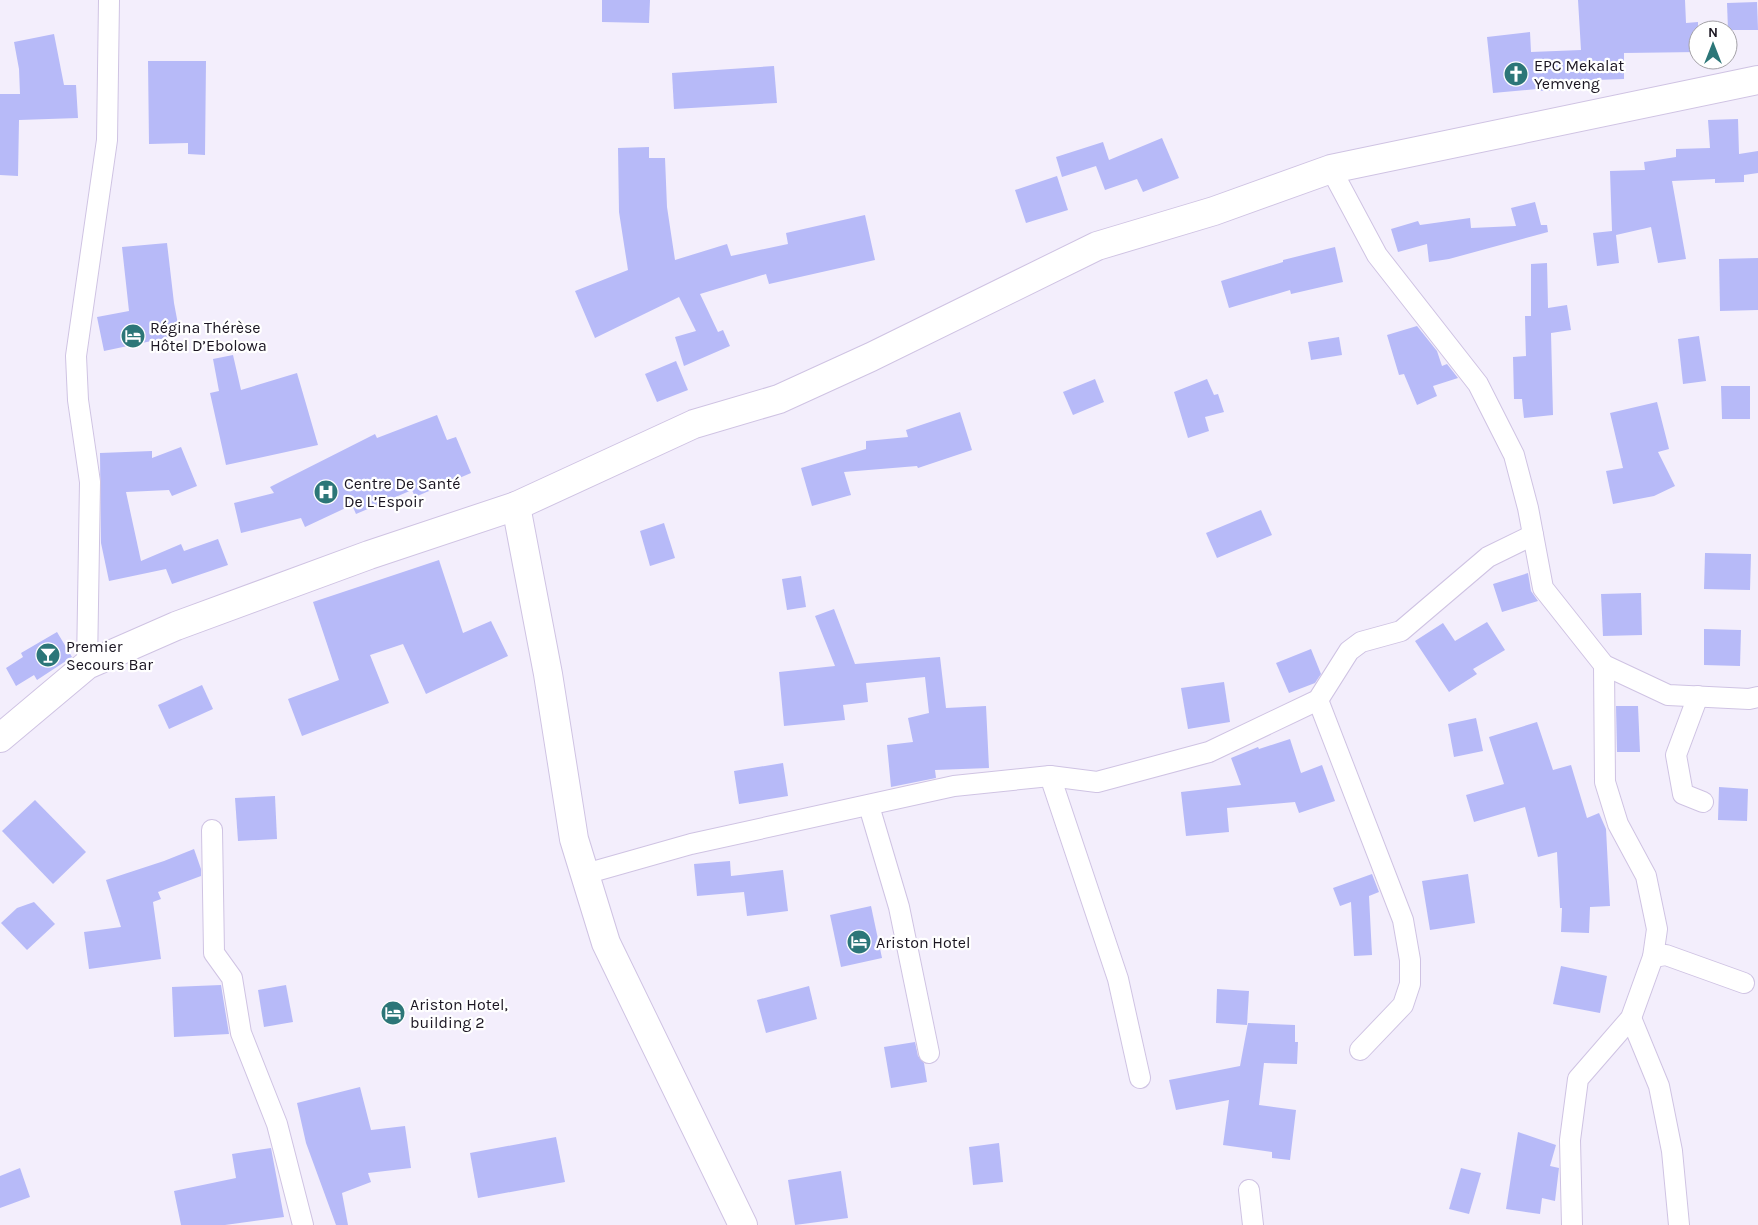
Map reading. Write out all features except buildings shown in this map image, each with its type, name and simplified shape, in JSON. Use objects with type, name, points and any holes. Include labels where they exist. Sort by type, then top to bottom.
[{"type":"main road","points":[[0,738],[87,665],[176,626],[369,555],[516,506],[694,424],[779,399],[871,357],[1096,246],[1214,211],[1331,169],[1758,80]]},
{"type":"main road","points":[[516,506],[548,674],[574,839],[606,943],[743,1225]]},
{"type":"street","points":[[87,665],[90,482],[78,400],[76,356],[106,140],[109,0]]},
{"type":"street","points":[[1331,169],[1377,255],[1478,384],[1514,455],[1544,588],[1604,666],[1668,695],[1750,699],[1758,697]]},
{"type":"street","points":[[585,874],[691,844],[954,786],[1050,776],[1096,782],[1209,752],[1318,700],[1349,650],[1361,642],[1401,631],[1488,557],[1533,535]]},
{"type":"street","points":[[1572,1225],[1570,1140],[1578,1079],[1631,1018],[1653,957],[1657,929],[1646,876],[1618,824],[1605,782],[1604,666]]},
{"type":"street","points":[[1698,696],[1676,755],[1683,794],[1703,802]]},
{"type":"street","points":[[1318,700],[1403,920],[1410,960],[1410,984],[1403,1005],[1360,1050]]},
{"type":"street","points":[[1050,776],[1118,979],[1140,1078]]},
{"type":"street","points":[[868,806],[899,906],[929,1053]]},
{"type":"street","points":[[212,830],[214,953],[232,978],[241,1033],[277,1124],[303,1225]]},
{"type":"street","points":[[1653,957],[1666,955],[1744,983]]},
{"type":"street","points":[[1631,1018],[1659,1086],[1672,1151],[1679,1225]]},
{"type":"street","points":[[1249,1190],[1253,1225]]},
{"type":"place","name":"EPC Mekalat Yemveng","points":[[1516,74]]},
{"type":"place","name":"Régina Thérèse Hôtel D’Ebolowa","points":[[133,336]]},
{"type":"place","name":"Centre De Santé De L’Espoir","points":[[326,492]]},
{"type":"place","name":"Premier Secours Bar","points":[[48,655]]},
{"type":"place","name":"Ariston Hotel","points":[[859,942]]},
{"type":"place","name":"Ariston Hotel, building 2","points":[[393,1013]]}]
